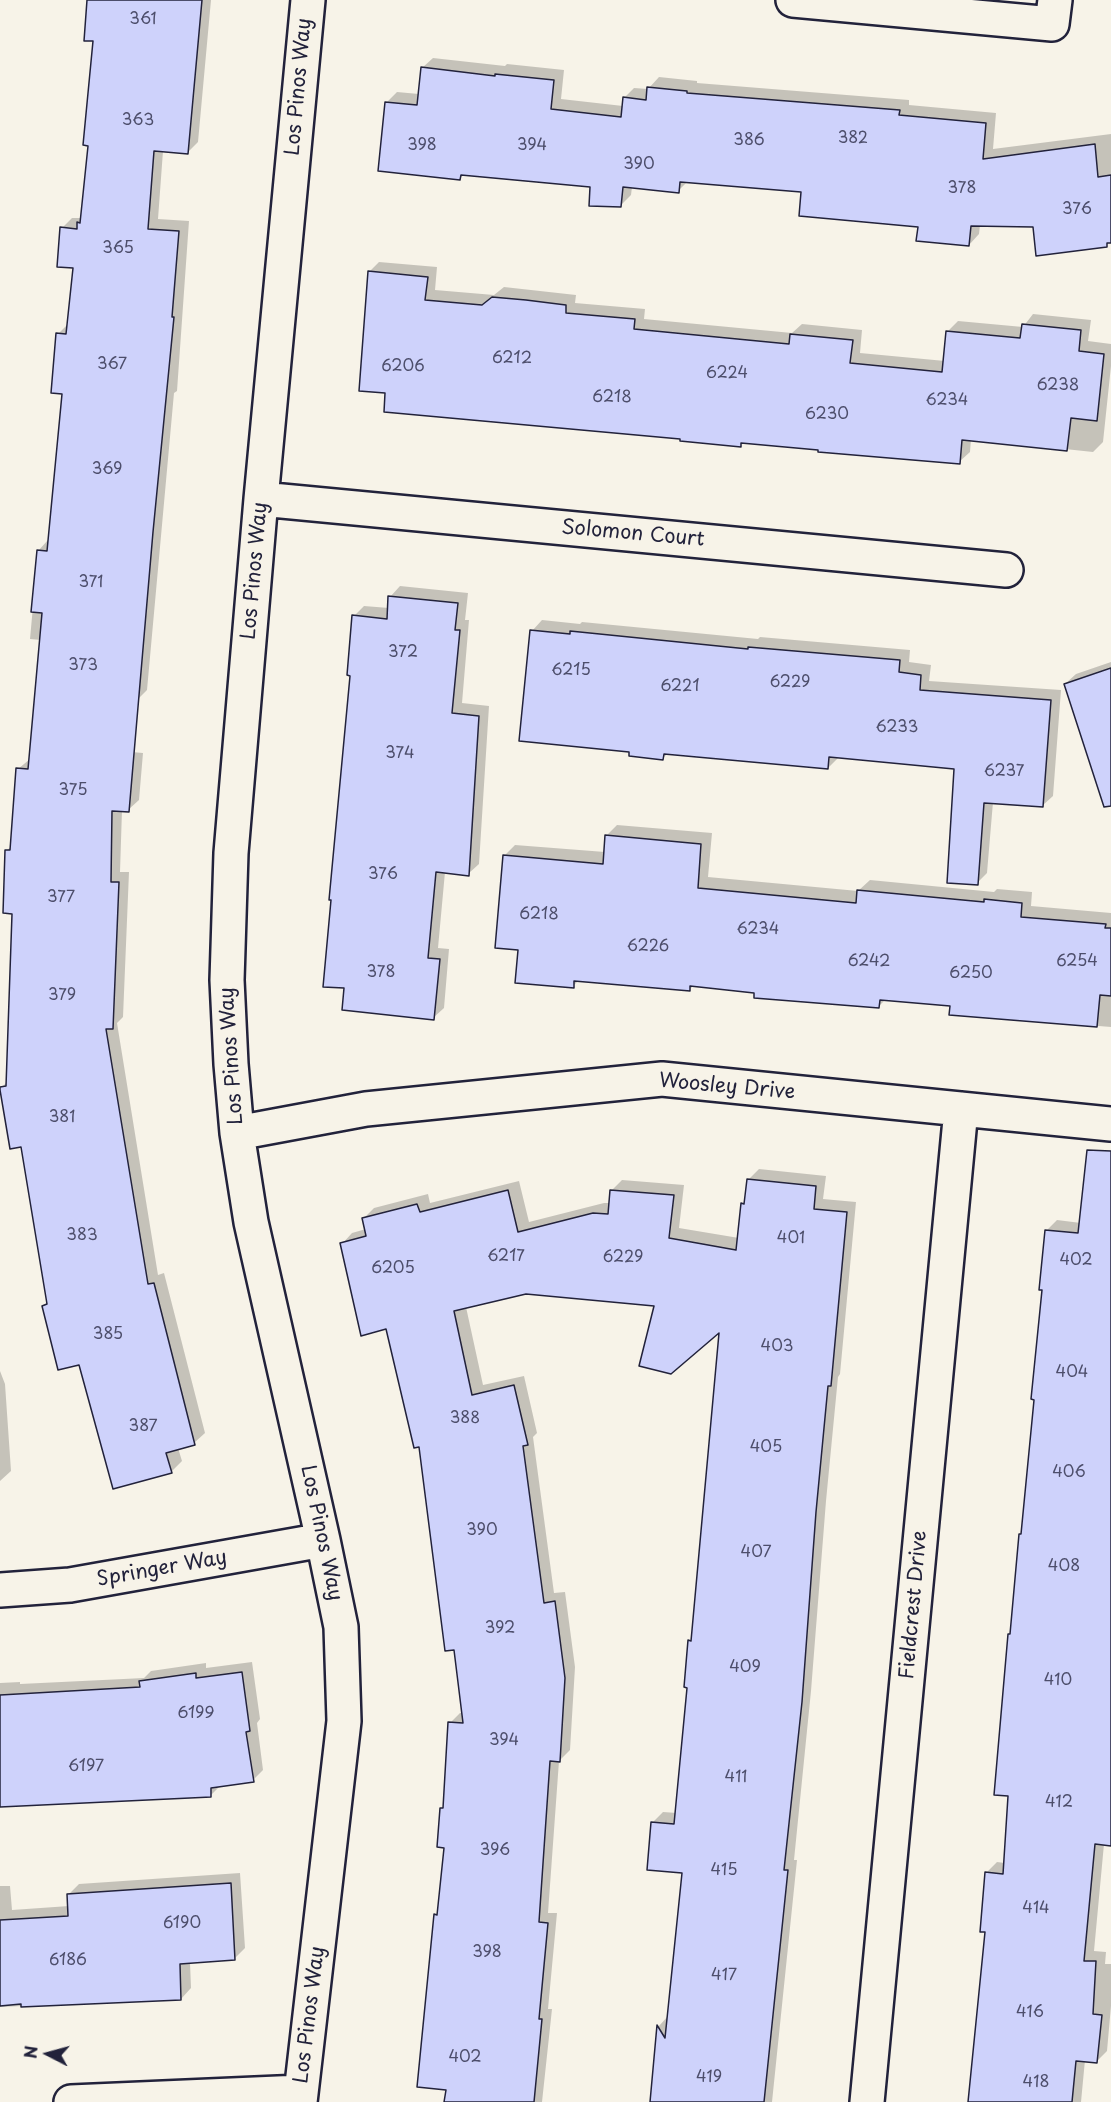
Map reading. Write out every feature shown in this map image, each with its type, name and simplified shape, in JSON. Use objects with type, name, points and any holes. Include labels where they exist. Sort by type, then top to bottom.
[{"type":"street","name":"Los Pinos Way","points":[[300,2097],[344,1721],[340,1627],[323,1540],[251,1222],[237,1133],[231,1064],[227,957],[231,853],[261,499],[308,0]]},
{"type":"street","points":[[793,0],[1052,24],[1055,0]]},
{"type":"street","name":"Solomon Court","points":[[261,499],[1006,570]]},
{"type":"street","name":"Woosley Drive","points":[[237,1133],[366,1109],[662,1079],[1111,1124]]},
{"type":"street","name":"Fieldcrest Drive","points":[[867,2102],[961,1109]]},
{"type":"street","name":"Springer Way","points":[[0,1590],[70,1585],[323,1540]]},
{"type":"street","points":[[71,2102],[300,2097]]},
{"type":"building","points":[[87,0],[202,0],[188,154],[154,151],[148,229],[179,231],[172,317],[174,317],[129,812],[112,811],[111,882],[119,882],[113,1029],[106,1029],[148,1284],[154,1283],[195,1445],[166,1453],[172,1473],[113,1489],[79,1365],[58,1370],[42,1306],[47,1304],[21,1147],[10,1149],[0,1090],[0,1087],[6,1086],[12,914],[3,913],[5,850],[10,850],[16,768],[28,769],[42,613],[31,612],[37,550],[47,551],[62,394],[51,393],[56,333],[66,334],[73,268],[57,267],[60,227],[77,229],[77,222],[80,223],[88,146],[83,145],[93,41],[84,41]]},
{"type":"building","points":[[421,67],[554,80],[551,109],[621,117],[623,97],[646,100],[647,87],[687,91],[687,93],[900,110],[899,115],[986,123],[983,159],[1095,144],[1098,177],[1111,175],[1111,243],[1107,243],[1107,247],[1036,256],[1033,227],[971,226],[969,246],[916,241],[918,227],[799,216],[801,192],[680,182],[679,193],[623,187],[621,207],[589,206],[590,187],[461,175],[460,180],[378,171],[385,102],[417,105]]},
{"type":"building","points":[[368,271],[428,277],[425,300],[482,305],[492,297],[526,300],[566,305],[566,313],[635,319],[634,329],[789,344],[790,334],[853,340],[850,363],[942,372],[946,331],[1020,338],[1022,324],[1081,330],[1079,351],[1104,354],[1097,421],[1071,418],[1067,451],[962,440],[960,464],[741,443],[741,447],[680,441],[680,439],[384,412],[385,393],[359,391]]},
{"type":"building","points":[[388,596],[458,603],[455,630],[460,630],[452,713],[479,716],[469,876],[436,872],[428,958],[440,959],[434,1020],[342,1010],[344,988],[323,987],[350,676],[347,675],[352,615],[387,619]]},
{"type":"building","points":[[530,630],[570,634],[570,631],[748,649],[748,647],[900,660],[899,672],[921,675],[920,690],[1051,700],[1043,807],[984,803],[978,885],[947,883],[954,769],[829,757],[828,769],[664,754],[663,760],[629,756],[629,752],[519,741]]},
{"type":"building","points":[[1111,668],[1111,806],[1104,807],[1064,684]]},
{"type":"building","points":[[605,835],[701,844],[698,888],[856,903],[857,890],[984,902],[984,899],[1022,903],[1021,917],[1106,924],[1105,928],[1111,928],[1111,996],[1100,995],[1097,1027],[949,1015],[950,1006],[880,1000],[879,1008],[754,998],[754,993],[690,986],[690,991],[574,981],[574,988],[515,983],[518,950],[495,948],[503,855],[603,864]]},
{"type":"building","points":[[1087,1150],[1111,1151],[1111,1846],[1095,1844],[1084,1961],[1096,1961],[1093,2014],[1102,2015],[1097,2063],[1076,2061],[1072,2102],[968,2102],[985,1932],[980,1932],[985,1872],[1003,1874],[1008,1796],[994,1795],[1008,1634],[1010,1634],[1034,1400],[1031,1399],[1042,1290],[1039,1290],[1045,1230],[1078,1233]]},
{"type":"building","points":[[747,1179],[816,1186],[814,1209],[847,1212],[831,1386],[828,1386],[816,1512],[802,1702],[784,1870],[788,1870],[764,2102],[650,2102],[657,2025],[665,2038],[682,1873],[647,1870],[651,1822],[674,1824],[687,1688],[684,1687],[688,1640],[691,1641],[719,1333],[671,1374],[639,1366],[654,1306],[526,1294],[454,1311],[472,1395],[514,1385],[528,1445],[523,1446],[544,1603],[555,1601],[565,1678],[560,1762],[550,1761],[539,1922],[548,1923],[534,2102],[444,2102],[446,2090],[417,2087],[434,1914],[437,1915],[444,1848],[437,1847],[440,1808],[443,1808],[448,1722],[463,1723],[454,1650],[445,1651],[419,1447],[414,1448],[386,1329],[361,1336],[340,1243],[366,1236],[362,1218],[417,1204],[420,1212],[508,1190],[518,1232],[593,1213],[608,1214],[610,1190],[674,1195],[669,1238],[736,1250],[741,1203],[744,1204]]},
{"type":"building","points":[[242,1672],[250,1731],[246,1732],[254,1782],[211,1788],[211,1797],[0,1807],[0,1695],[140,1687],[139,1681],[196,1673],[196,1678]]},
{"type":"building","points":[[231,1883],[235,1960],[180,1964],[181,2000],[0,2006],[0,1920],[68,1916],[67,1894]]}]
